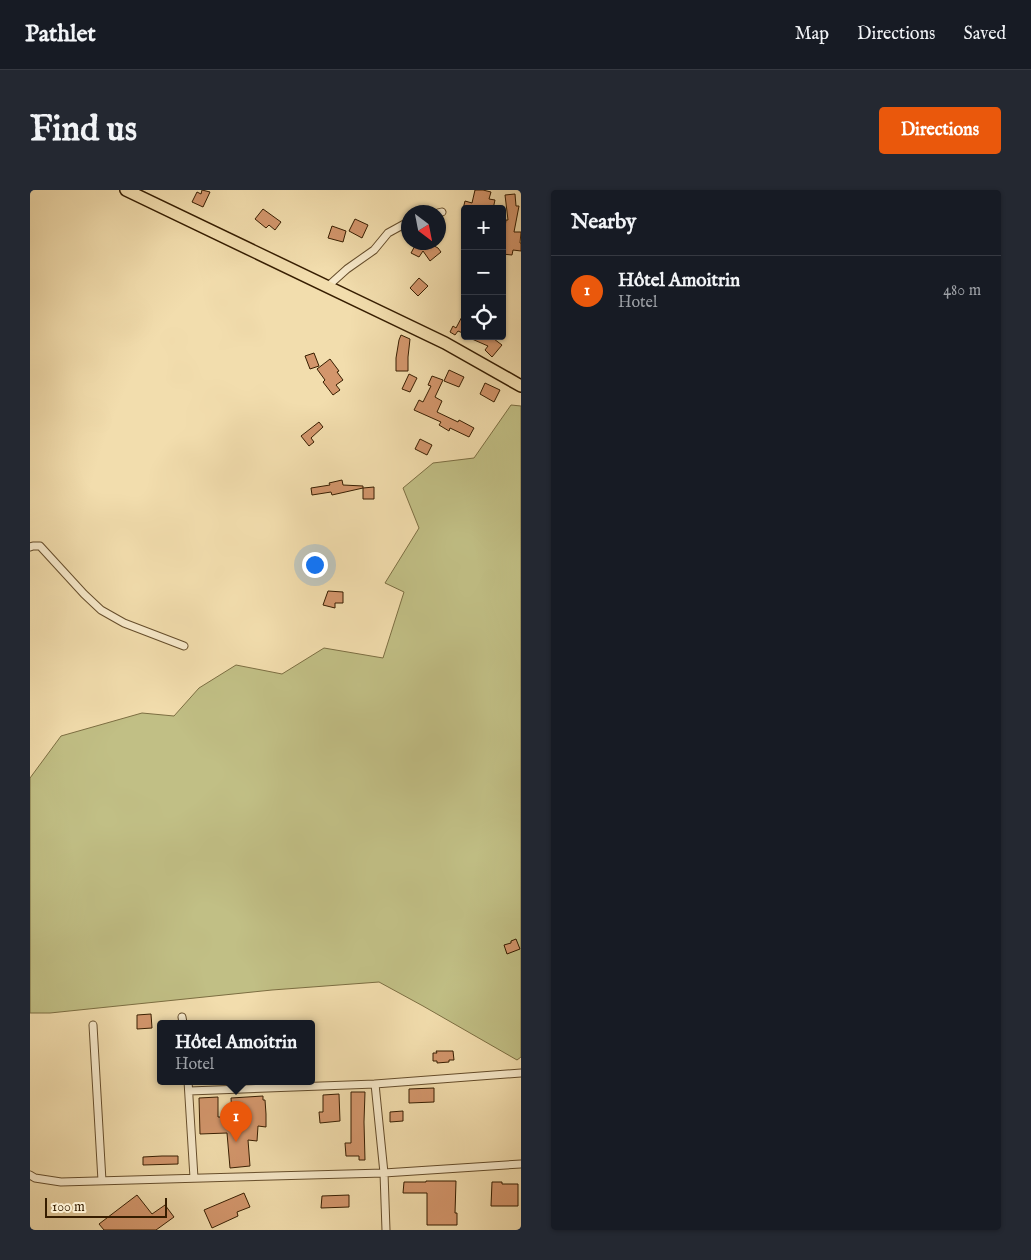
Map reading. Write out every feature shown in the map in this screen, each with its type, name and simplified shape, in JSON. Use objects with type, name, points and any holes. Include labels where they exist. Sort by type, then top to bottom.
[{"type":"main road","points":[[126,190],[445,343],[521,386]]},
{"type":"street","points":[[327,287],[374,250],[388,233],[401,226]]},
{"type":"street","points":[[30,547],[40,546],[101,610],[124,622],[184,646]]},
{"type":"street","points":[[93,1025],[102,1181]]},
{"type":"street","points":[[189,1092],[375,1084],[521,1073]]},
{"type":"street","points":[[375,1084],[384,1173],[386,1230]]},
{"type":"street","points":[[188,1085],[194,1178]]},
{"type":"street","points":[[30,1175],[35,1178],[61,1182],[384,1173],[521,1164]]},
{"type":"shaded area","points":[[511,405],[521,406],[521,1057],[517,1060],[379,982],[272,990],[50,1013],[30,1013],[30,778],[61,736],[142,713],[174,716],[199,688],[236,665],[282,674],[324,648],[383,658],[404,592],[385,583],[419,528],[403,488],[433,463],[474,458]]},
{"type":"building","points":[[202,190],[210,192],[203,207],[192,202],[197,192],[201,194]]},
{"type":"building","points":[[475,190],[491,192],[489,199],[495,200],[494,205],[464,205],[465,201],[472,203]]},
{"type":"building","points":[[515,194],[516,206],[519,206],[514,232],[521,232],[521,251],[513,250],[512,255],[506,254],[506,220],[508,220],[505,195]]},
{"type":"building","points":[[263,209],[281,222],[275,230],[269,225],[266,228],[255,219]]},
{"type":"building","points":[[355,219],[368,225],[362,238],[349,231]]},
{"type":"building","points":[[332,226],[346,231],[343,242],[328,238]]},
{"type":"building","points":[[413,250],[440,250],[441,252],[430,261],[423,251],[419,257],[411,253]]},
{"type":"building","points":[[419,278],[428,286],[418,296],[410,288]]},
{"type":"building","points":[[461,319],[461,332],[458,331],[455,335],[450,332],[453,326],[456,328]]},
{"type":"building","points":[[401,335],[410,339],[408,371],[396,371],[396,358]]},
{"type":"building","points":[[474,340],[495,340],[502,345],[492,357],[485,350],[488,346]]},
{"type":"building","points":[[314,353],[319,366],[310,369],[305,356]]},
{"type":"building","points":[[330,359],[343,380],[336,385],[340,390],[333,395],[323,382],[325,380],[317,369]]},
{"type":"building","points":[[449,370],[464,377],[459,387],[444,381]]},
{"type":"building","points":[[409,374],[417,378],[410,392],[402,389]]},
{"type":"building","points":[[432,376],[443,380],[435,397],[442,401],[437,412],[474,428],[469,437],[450,428],[449,431],[439,425],[441,422],[414,410],[419,400],[423,402],[431,386],[428,385]]},
{"type":"building","points":[[485,383],[500,390],[494,402],[480,394]]},
{"type":"building","points":[[319,422],[323,427],[311,438],[314,442],[309,446],[301,436]]},
{"type":"building","points":[[420,439],[432,445],[427,455],[415,449]]},
{"type":"building","points":[[342,480],[343,485],[363,486],[363,488],[332,495],[331,492],[312,495],[311,488],[330,485],[329,483]]},
{"type":"building","points":[[374,487],[374,499],[363,499],[363,488]]},
{"type":"building","points":[[328,591],[343,592],[343,603],[335,603],[335,608],[323,605]]},
{"type":"building","points":[[516,939],[520,949],[507,954],[504,945]]},
{"type":"building","points":[[151,1014],[152,1028],[137,1029],[137,1015]]},
{"type":"building","points":[[436,1051],[453,1051],[454,1060],[437,1063],[437,1061],[433,1061],[433,1053],[437,1053]]},
{"type":"building","points":[[434,1088],[434,1102],[409,1103],[409,1089]]},
{"type":"building","points":[[351,1092],[365,1092],[365,1160],[359,1160],[359,1156],[346,1156],[345,1143],[351,1143]]},
{"type":"building","points":[[339,1094],[340,1121],[320,1123],[319,1112],[323,1112],[323,1095]]},
{"type":"building","points":[[263,1096],[263,1100],[265,1100],[266,1127],[258,1126],[257,1141],[248,1140],[250,1166],[230,1168],[227,1133],[200,1134],[199,1098],[218,1097],[218,1117],[232,1117],[231,1098]]},
{"type":"building","points":[[403,1111],[403,1121],[390,1122],[390,1112]]},
{"type":"building","points":[[178,1156],[178,1164],[143,1165],[143,1157]]},
{"type":"building","points":[[456,1181],[455,1213],[457,1213],[457,1225],[427,1225],[427,1193],[403,1193],[404,1182]]},
{"type":"building","points":[[492,1182],[518,1184],[518,1206],[491,1206]]},
{"type":"building","points":[[244,1193],[250,1207],[237,1212],[238,1216],[212,1228],[204,1210]]},
{"type":"building","points":[[137,1195],[152,1214],[165,1205],[174,1217],[156,1230],[104,1230],[99,1224]]},
{"type":"building","points":[[349,1195],[349,1207],[321,1208],[322,1196]]},
{"type":"place","name":"Hôtel Amoitrin","points":[[236,1142]]}]
